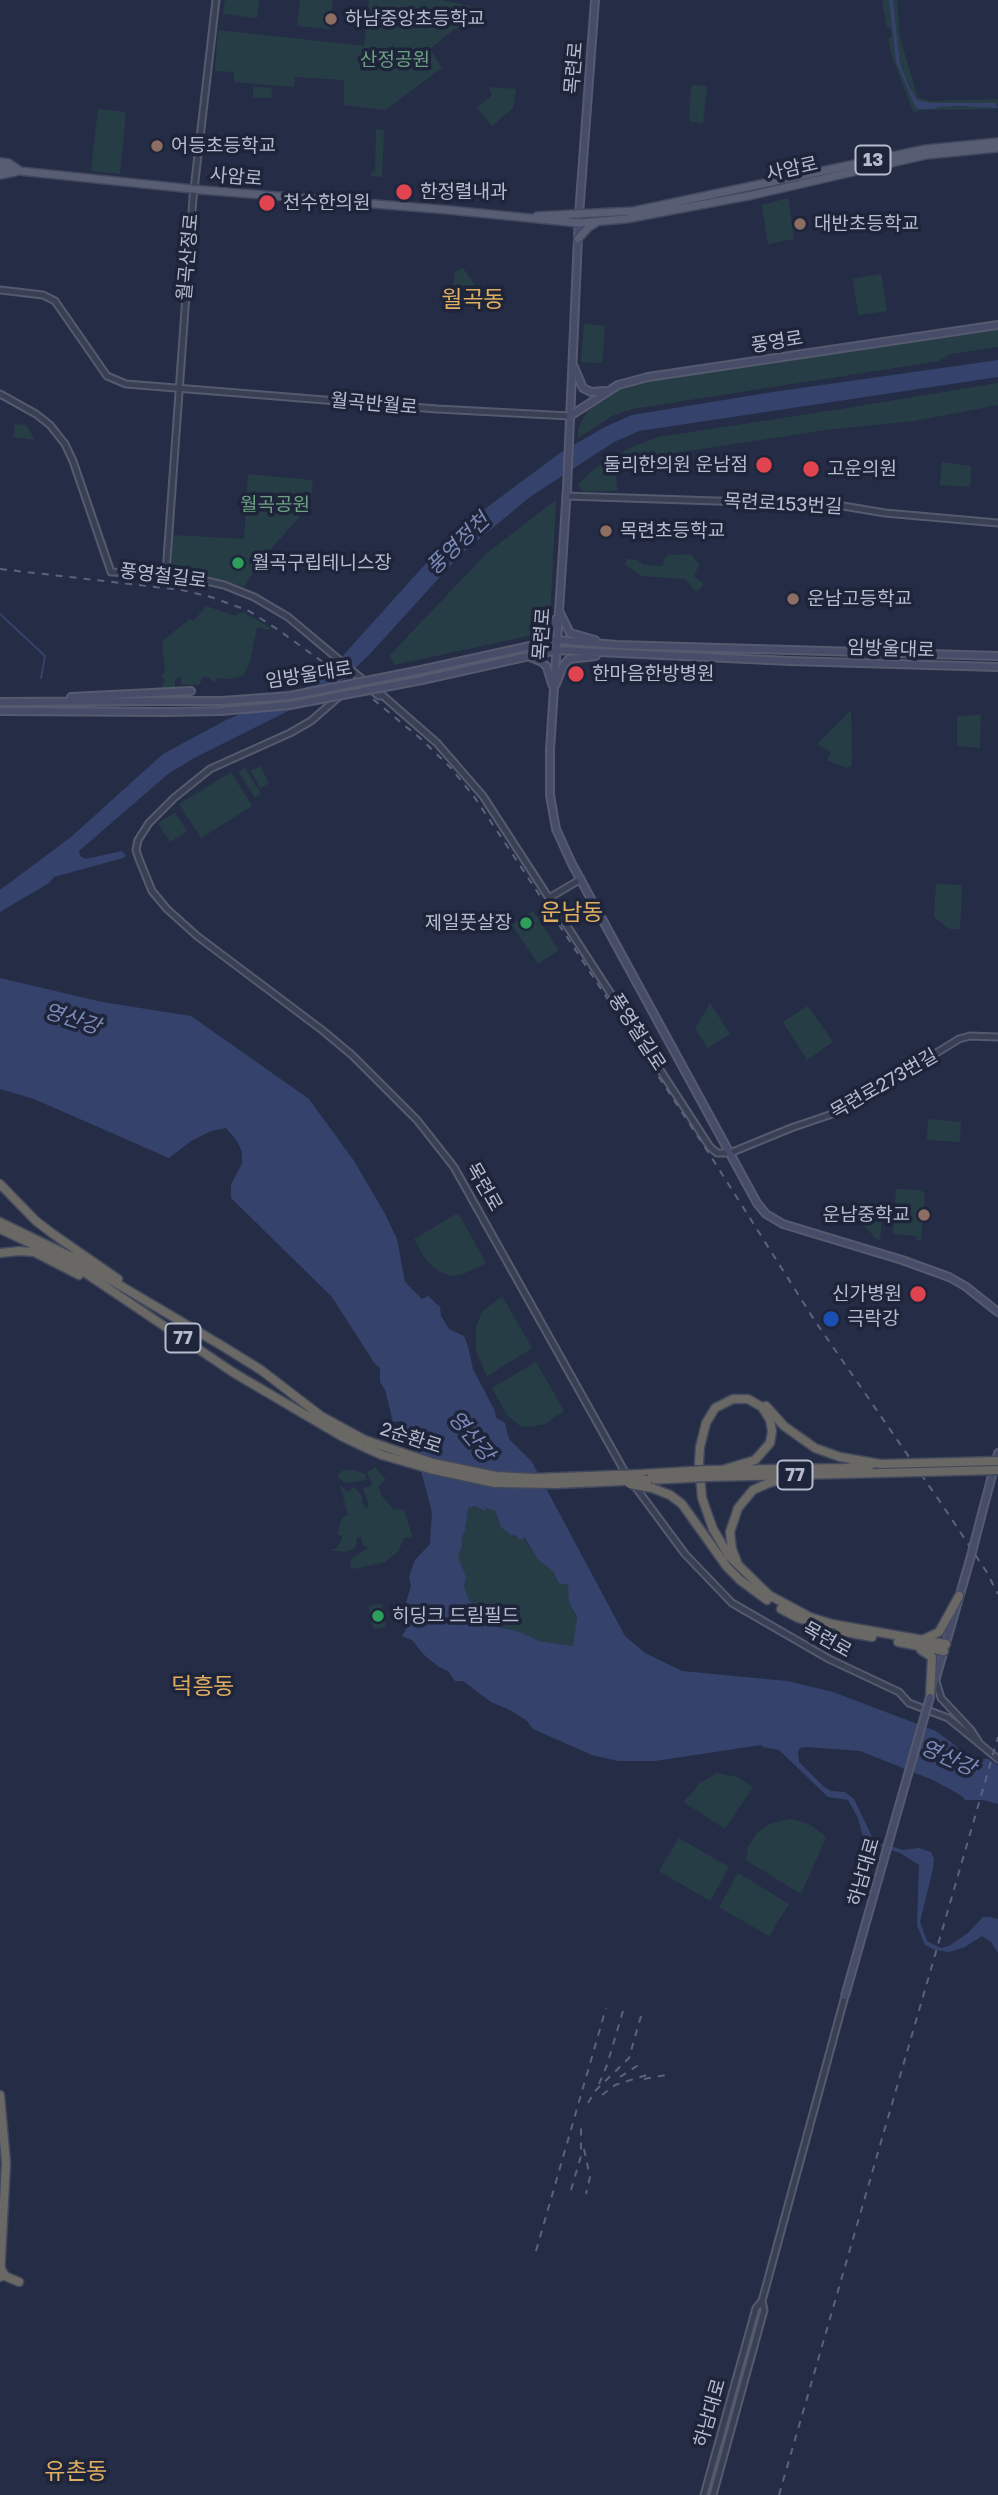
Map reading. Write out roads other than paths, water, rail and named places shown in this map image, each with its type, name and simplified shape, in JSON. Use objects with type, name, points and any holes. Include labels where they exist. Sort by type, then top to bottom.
[{"type":"highway","points":[[0,1184],[52,1234],[142,1296],[151,1311]]},
{"type":"highway","points":[[0,1216],[27,1228],[59,1250]]},
{"type":"highway","name":"2순환로","points":[[0,1222],[59,1250],[151,1311],[234,1373],[365,1444],[433,1463],[496,1476],[647,1480]]},
{"type":"highway","name":"2순환로","points":[[0,1229],[66,1260],[151,1311],[224,1347],[261,1370],[321,1416],[382,1455],[430,1469],[495,1483],[647,1480],[708,1473],[816,1475],[998,1461]]},
{"type":"highway","points":[[0,1253],[27,1251],[51,1259],[130,1306],[151,1311]]},
{"type":"highway","points":[[753,1589],[720,1549],[704,1519],[698,1495],[697,1444],[703,1422],[713,1404],[734,1395],[752,1396],[765,1404],[793,1434],[815,1448],[881,1469]]},
{"type":"highway","points":[[722,1470],[755,1460],[770,1443],[770,1420],[762,1407],[748,1399],[733,1399],[715,1408],[706,1423],[699,1463],[700,1487],[708,1518],[729,1556],[749,1578],[787,1607],[832,1624],[909,1642],[932,1657],[930,1698]]},
{"type":"highway","name":"2순환로","points":[[708,1473],[722,1470],[844,1468],[998,1470]]},
{"type":"highway","points":[[749,1578],[736,1560],[731,1541],[731,1524],[738,1508],[747,1495],[762,1485],[776,1480],[816,1475]]},
{"type":"highway","points":[[647,1480],[682,1504],[722,1561],[740,1580],[786,1612],[815,1625],[945,1647]]},
{"type":"highway","points":[[909,1642],[929,1638],[939,1632],[959,1596]]},
{"type":"highway","points":[[0,2095],[6,2163],[0,2277]]},
{"type":"highway","points":[[1,2269],[5,2276],[19,2282]]},
{"type":"main road","name":"목련로","points":[[595,0],[579,219],[567,488],[549,784],[551,809],[559,838],[757,1203],[771,1218],[783,1224],[949,1277],[998,1312]]},
{"type":"main road","name":"사암로","points":[[0,169],[194,190],[565,222],[634,211],[926,149],[998,142]]},
{"type":"main road","name":"사암로","points":[[511,216],[599,222],[626,219],[753,195],[926,155],[998,148]]},
{"type":"main road","points":[[0,162],[9,163],[19,171]]},
{"type":"main road","points":[[0,175],[19,171]]},
{"type":"main road","points":[[565,222],[572,226],[579,239],[589,227],[599,222]]},
{"type":"main road","name":"풍영로","points":[[570,416],[610,390],[648,377],[998,325]]},
{"type":"main road","points":[[572,359],[583,388],[591,392],[610,390]]},
{"type":"main road","points":[[554,693],[561,670],[569,659],[616,653],[617,645],[570,633],[559,611]]},
{"type":"main road","points":[[529,647],[548,636],[559,611]]},
{"type":"main road","name":"임방울대로","points":[[0,702],[164,697],[222,701],[290,696],[557,640],[617,645],[998,656]]},
{"type":"main road","name":"임방울대로","points":[[0,711],[220,711],[290,705],[422,680],[556,650],[790,662],[998,667]]},
{"type":"main road","points":[[528,656],[547,667],[554,693]]},
{"type":"main road","points":[[164,697],[191,691]]},
{"type":"main road","points":[[989,1305],[998,1305]]},
{"type":"main road","name":"하남대로","points":[[845,1996],[998,1453]]},
{"type":"street","name":"월곡산정로","points":[[166,573],[194,190],[216,0]]},
{"type":"street","points":[[0,290],[43,295],[55,301],[107,376],[126,384],[179,389]]},
{"type":"street","name":"월곡반월로","points":[[179,389],[449,410],[570,416]]},
{"type":"street","name":"풍영철길로","points":[[0,394],[36,414],[50,425],[65,444],[74,461],[111,572],[166,573],[200,579],[254,597],[281,612],[335,655],[379,696],[383,696],[437,743],[472,781],[710,1147],[721,1155],[730,1153]]},
{"type":"street","name":"목련로153번길","points":[[566,496],[837,505],[885,513],[998,523]]},
{"type":"street","name":"목련로","points":[[360,679],[311,721],[287,735],[220,763],[190,783],[149,823],[138,840],[136,850],[152,891],[167,909],[197,936],[314,1023],[352,1055],[417,1120],[467,1185],[623,1470],[656,1518],[713,1585],[732,1603],[788,1636],[854,1672],[900,1692],[909,1703],[948,1718],[980,1744]]},
{"type":"street","points":[[550,898],[581,879]]},
{"type":"street","name":"목련로273번길","points":[[730,1153],[844,1110],[960,1039],[970,1035],[998,1037]]},
{"type":"street","points":[[935,1680],[941,1698],[971,1730],[980,1744],[998,1759]]},
{"type":"street","name":"하남대로","points":[[704,2495],[756,2308],[762,2301],[845,1996]]},
{"type":"street","name":"하남대로","points":[[713,2495],[764,2310],[762,2301]]},
{"type":"water","points":[[889,0],[893,0],[900,64],[917,100],[932,103],[996,103],[998,108],[961,106],[918,109],[896,62]]},
{"type":"water","name":"풍영정천","points":[[998,360],[998,377],[639,431],[614,442],[530,497],[460,555],[368,656],[341,681],[318,696],[194,758],[168,774],[79,851],[80,856],[86,859],[122,851],[126,856],[54,877],[49,883],[0,912],[0,890],[71,837],[163,754],[226,720],[314,684],[330,670],[447,540],[466,523],[560,453],[605,427],[632,415]]},
{"type":"water","name":"영산강","points":[[0,978],[102,1002],[191,1016],[309,1099],[354,1161],[384,1212],[397,1239],[405,1282],[422,1299],[428,1296],[440,1307],[441,1316],[449,1329],[464,1336],[473,1369],[496,1418],[505,1423],[509,1439],[532,1462],[625,1636],[645,1653],[682,1671],[787,1681],[833,1692],[936,1731],[960,1749],[998,1765],[998,1804],[983,1800],[965,1800],[933,1780],[860,1751],[807,1747],[800,1748],[798,1752],[799,1762],[823,1786],[831,1791],[845,1792],[854,1799],[874,1841],[903,1850],[919,1848],[931,1852],[934,1859],[933,1869],[920,1922],[927,1941],[941,1948],[949,1946],[968,1933],[983,1917],[989,1917],[998,1919],[998,1953],[991,1942],[982,1936],[965,1947],[949,1952],[925,1945],[917,1925],[919,1865],[900,1853],[864,1841],[858,1818],[848,1800],[828,1797],[779,1750],[761,1745],[655,1761],[618,1761],[592,1755],[533,1729],[527,1721],[512,1711],[491,1702],[463,1681],[455,1681],[448,1671],[423,1654],[412,1640],[402,1636],[409,1624],[403,1612],[411,1586],[409,1577],[415,1560],[430,1544],[432,1512],[415,1448],[401,1421],[393,1422],[385,1390],[380,1382],[380,1368],[332,1297],[231,1198],[231,1185],[242,1163],[242,1152],[237,1141],[226,1128],[211,1131],[191,1141],[169,1158],[34,1099],[0,1089]],"holes":[[[476,1506],[484,1511],[486,1508],[495,1511],[501,1527],[520,1540],[525,1538],[538,1560],[553,1571],[559,1583],[568,1585],[569,1602],[577,1617],[573,1646],[539,1641],[520,1632],[498,1627],[469,1600],[464,1587],[466,1577],[458,1557],[468,1508]]]},
{"type":"waterway","points":[[0,614],[45,656],[41,678]]},
{"type":"railway","points":[[0,569],[182,590],[249,611],[368,695],[450,767],[475,798],[525,873],[815,1321],[943,1506],[998,1594]]},
{"type":"railway","points":[[779,2495],[998,1737]]},
{"type":"railway","points":[[536,2251],[606,2008]]},
{"type":"railway","points":[[599,2084],[623,2011]]},
{"type":"railway","points":[[588,2103],[595,2091],[629,2058],[641,2016]]},
{"type":"railway","points":[[620,2077],[643,2062]]},
{"type":"railway","points":[[602,2095],[615,2085],[653,2073]]},
{"type":"railway","points":[[644,2079],[671,2074]]},
{"type":"railway","points":[[571,2190],[581,2156],[581,2128]]},
{"type":"railway","points":[[584,2149],[590,2177],[586,2194]]},
{"type":"place","name":"하남중앙초등학교","points":[[331,19]]},
{"type":"place","name":"어등초등학교","points":[[157,146]]},
{"type":"place","name":"한정렬내과","points":[[404,192]]},
{"type":"place","name":"천수한의원","points":[[267,203]]},
{"type":"place","name":"대반초등학교","points":[[800,224]]},
{"type":"place","name":"둘리한의원 운남점","points":[[764,465]]},
{"type":"place","name":"고운의원","points":[[811,469]]},
{"type":"place","name":"목련초등학교","points":[[606,531]]},
{"type":"place","name":"월곡구립테니스장","points":[[238,563]]},
{"type":"place","name":"운남고등학교","points":[[793,599]]},
{"type":"place","name":"한마음한방병원","points":[[576,674]]},
{"type":"place","name":"제일풋살장","points":[[526,923]]},
{"type":"place","name":"운남중학교","points":[[924,1215]]},
{"type":"place","name":"신가병원","points":[[918,1294]]},
{"type":"place","name":"극락강","points":[[831,1319]]},
{"type":"place","name":"히딩크 드림필드","points":[[378,1616]]},
{"type":"district","name":"월곡동","points":[[473,300]]},
{"type":"district","name":"운남동","points":[[572,913]]},
{"type":"district","name":"덕흥동","points":[[203,1687]]},
{"type":"district","name":"유촌동","points":[[76,2472]]},
{"type":"park label","name":"산정공원","points":[[395,60]]},
{"type":"park label","name":"월곡공원","points":[[275,505]]}]
